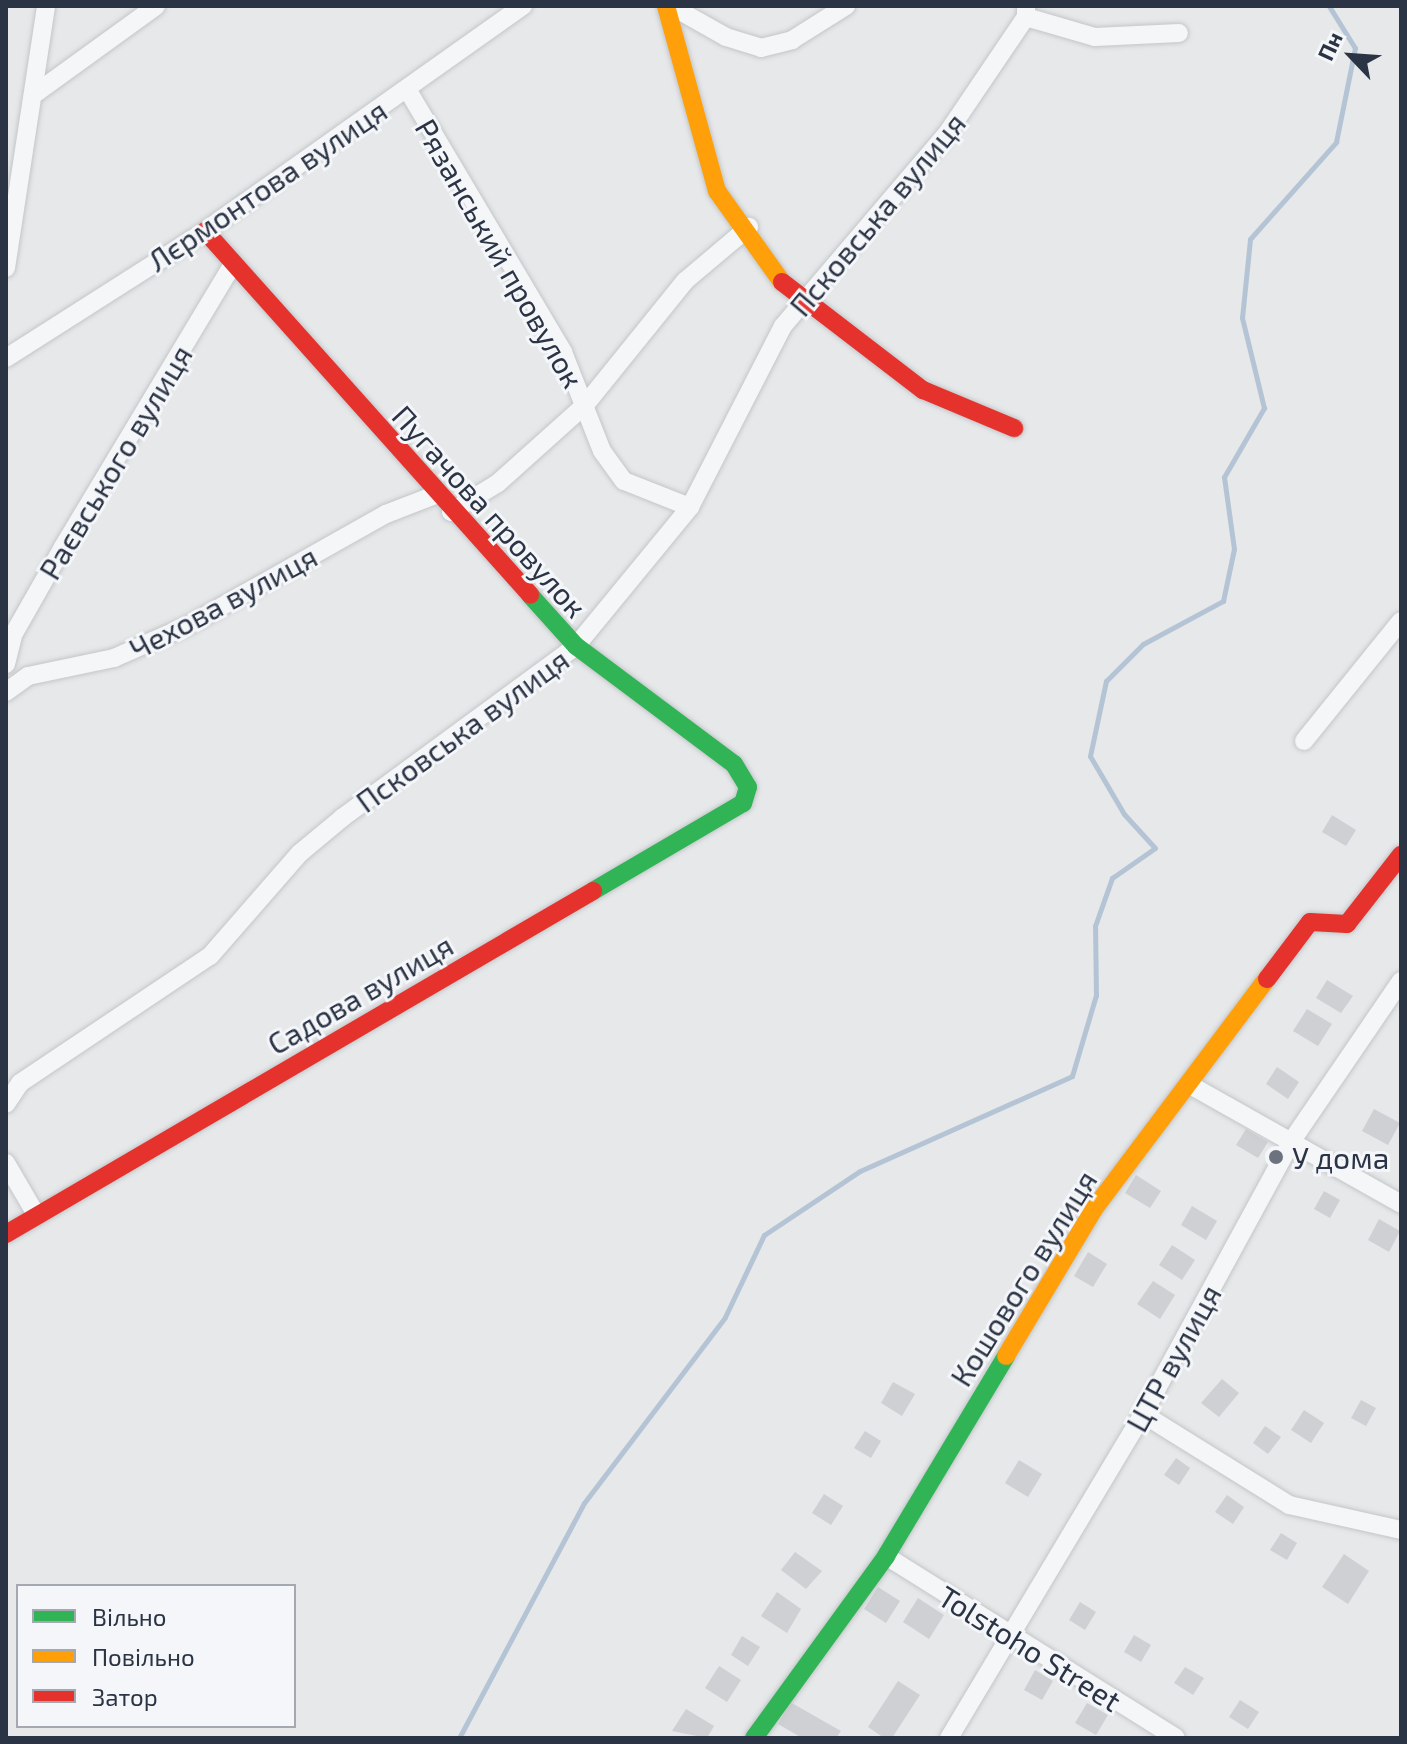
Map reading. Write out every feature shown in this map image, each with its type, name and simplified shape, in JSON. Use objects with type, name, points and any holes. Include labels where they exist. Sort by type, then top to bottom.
[{"type":"street","points":[[6,268],[36,93],[46,6]]},
{"type":"street","points":[[36,93],[156,6]]},
{"type":"street","name":"Лєрмонтова вулиця","points":[[6,358],[205,231],[523,6]]},
{"type":"street","points":[[668,6],[726,37],[761,48],[792,40],[846,6]]},
{"type":"street","points":[[668,6],[717,191],[749,227],[777,278],[923,390],[1014,428]]},
{"type":"street","points":[[1026,11],[1095,37],[1179,33]]},
{"type":"street","name":"Псковська вулиця","points":[[6,1104],[20,1083],[210,956],[300,853],[342,818],[576,646],[690,507],[783,326],[808,304],[948,132],[1026,11]]},
{"type":"street","name":"Рязанський провулок","points":[[407,89],[563,352],[602,451],[624,481],[690,507]]},
{"type":"street","points":[[451,512],[498,483],[585,405],[685,281],[749,227]]},
{"type":"street","name":"Пугачова провулок","points":[[205,231],[435,495],[576,646],[734,764],[748,787],[743,803]]},
{"type":"street","name":"Раєвського вулиця","points":[[6,664],[13,635],[233,264]]},
{"type":"street","name":"Чехова вулиця","points":[[6,692],[28,676],[114,658],[187,626],[386,514],[435,495]]},
{"type":"street","points":[[1304,741],[1401,621]]},
{"type":"street","name":"Садова вулиця","points":[[6,1234],[743,803]]},
{"type":"street","name":"Кошового вулиця","points":[[754,1738],[886,1556],[1094,1209],[1192,1086],[1310,922],[1347,924],[1401,855]]},
{"type":"street","name":"ЦТР вулиця","points":[[949,1738],[1143,1414],[1291,1142],[1401,981]]},
{"type":"street","points":[[1192,1086],[1401,1204]]},
{"type":"street","points":[[6,1163],[37,1216]]},
{"type":"street","points":[[1143,1414],[1289,1505],[1401,1530]]},
{"type":"street","name":"Tolstoho Street","points":[[886,1556],[1009,1639],[1176,1738]]},
{"type":"building","points":[[1332,815],[1356,830],[1346,846],[1322,832]]},
{"type":"building","points":[[1327,980],[1353,996],[1341,1013],[1316,998]]},
{"type":"building","points":[[1307,1009],[1332,1024],[1318,1046],[1293,1031]]},
{"type":"building","points":[[1277,1067],[1299,1082],[1288,1099],[1266,1084]]},
{"type":"building","points":[[1374,1109],[1400,1123],[1388,1145],[1362,1131]]},
{"type":"building","points":[[1246,1129],[1268,1142],[1258,1158],[1236,1145]]},
{"type":"building","points":[[1136,1175],[1161,1191],[1150,1208],[1125,1193]]},
{"type":"building","points":[[1324,1191],[1340,1200],[1330,1218],[1314,1209]]},
{"type":"building","points":[[1192,1206],[1217,1221],[1206,1240],[1181,1225]]},
{"type":"building","points":[[1379,1219],[1400,1231],[1389,1252],[1368,1240]]},
{"type":"building","points":[[1172,1245],[1195,1260],[1182,1280],[1159,1265]]},
{"type":"building","points":[[1088,1252],[1107,1264],[1093,1287],[1074,1276]]},
{"type":"building","points":[[1153,1281],[1175,1295],[1160,1319],[1137,1304]]},
{"type":"building","points":[[1222,1379],[1239,1393],[1219,1417],[1201,1403]]},
{"type":"building","points":[[893,1382],[915,1394],[902,1416],[881,1403]]},
{"type":"building","points":[[1361,1400],[1376,1408],[1366,1426],[1351,1418]]},
{"type":"building","points":[[1304,1410],[1324,1423],[1311,1443],[1291,1430]]},
{"type":"building","points":[[1265,1426],[1281,1437],[1268,1454],[1253,1443]]},
{"type":"building","points":[[865,1431],[881,1441],[871,1458],[854,1448]]},
{"type":"building","points":[[1176,1458],[1190,1468],[1179,1485],[1164,1475]]},
{"type":"building","points":[[1019,1460],[1042,1474],[1028,1497],[1005,1483]]},
{"type":"building","points":[[824,1494],[843,1506],[831,1525],[812,1513]]},
{"type":"building","points":[[1227,1495],[1244,1507],[1233,1524],[1215,1512]]},
{"type":"building","points":[[1281,1533],[1297,1543],[1287,1560],[1270,1550]]},
{"type":"building","points":[[795,1552],[822,1571],[806,1589],[781,1570]]},
{"type":"building","points":[[1344,1554],[1369,1571],[1348,1604],[1322,1587]]},
{"type":"building","points":[[878,1587],[900,1601],[886,1623],[864,1609]]},
{"type":"building","points":[[777,1592],[801,1609],[787,1633],[761,1616]]},
{"type":"building","points":[[918,1598],[944,1615],[929,1639],[903,1622]]},
{"type":"building","points":[[1080,1602],[1096,1612],[1085,1630],[1069,1620]]},
{"type":"building","points":[[1134,1635],[1151,1645],[1141,1662],[1124,1652]]},
{"type":"building","points":[[742,1636],[760,1647],[748,1666],[731,1655]]},
{"type":"building","points":[[719,1666],[741,1680],[727,1702],[705,1688]]},
{"type":"building","points":[[1185,1667],[1204,1678],[1193,1695],[1174,1683]]},
{"type":"building","points":[[1035,1670],[1053,1681],[1042,1700],[1024,1690]]},
{"type":"building","points":[[898,1681],[920,1695],[892,1738],[884,1738],[868,1727]]},
{"type":"building","points":[[1240,1700],[1259,1712],[1248,1729],[1229,1717]]},
{"type":"building","points":[[790,1702],[841,1731],[836,1738],[802,1738],[778,1724]]},
{"type":"building","points":[[1087,1703],[1108,1715],[1096,1735],[1075,1723]]},
{"type":"building","points":[[686,1709],[714,1726],[707,1738],[672,1731]]},
{"type":"waterway","points":[[459,1738],[584,1503],[725,1317],[764,1235],[860,1171],[1072,1076],[1096,995],[1095,926],[1112,878],[1155,848],[1124,814],[1090,756],[1106,681],[1143,644],[1223,601],[1234,549],[1224,477],[1264,408],[1242,318],[1250,239],[1336,142],[1355,48],[1329,6]]},
{"type":"traffic: fast","points":[[530,595],[576,646],[734,764],[748,787],[743,803],[593,891]]},
{"type":"traffic: fast","points":[[754,1738],[886,1556],[1006,1356]]},
{"type":"traffic: slow","points":[[666,6],[717,191],[782,282]]},
{"type":"traffic: slow","points":[[1006,1356],[1094,1209],[1267,979]]},
{"type":"traffic: jam","points":[[205,231],[530,595]]},
{"type":"traffic: jam","points":[[782,282],[923,390],[1014,428]]},
{"type":"traffic: jam","points":[[1267,979],[1310,922],[1347,924],[1401,855]]},
{"type":"traffic: jam","points":[[6,1234],[593,891]]},
{"type":"place","name":"У дома","points":[[1276,1157]]}]
